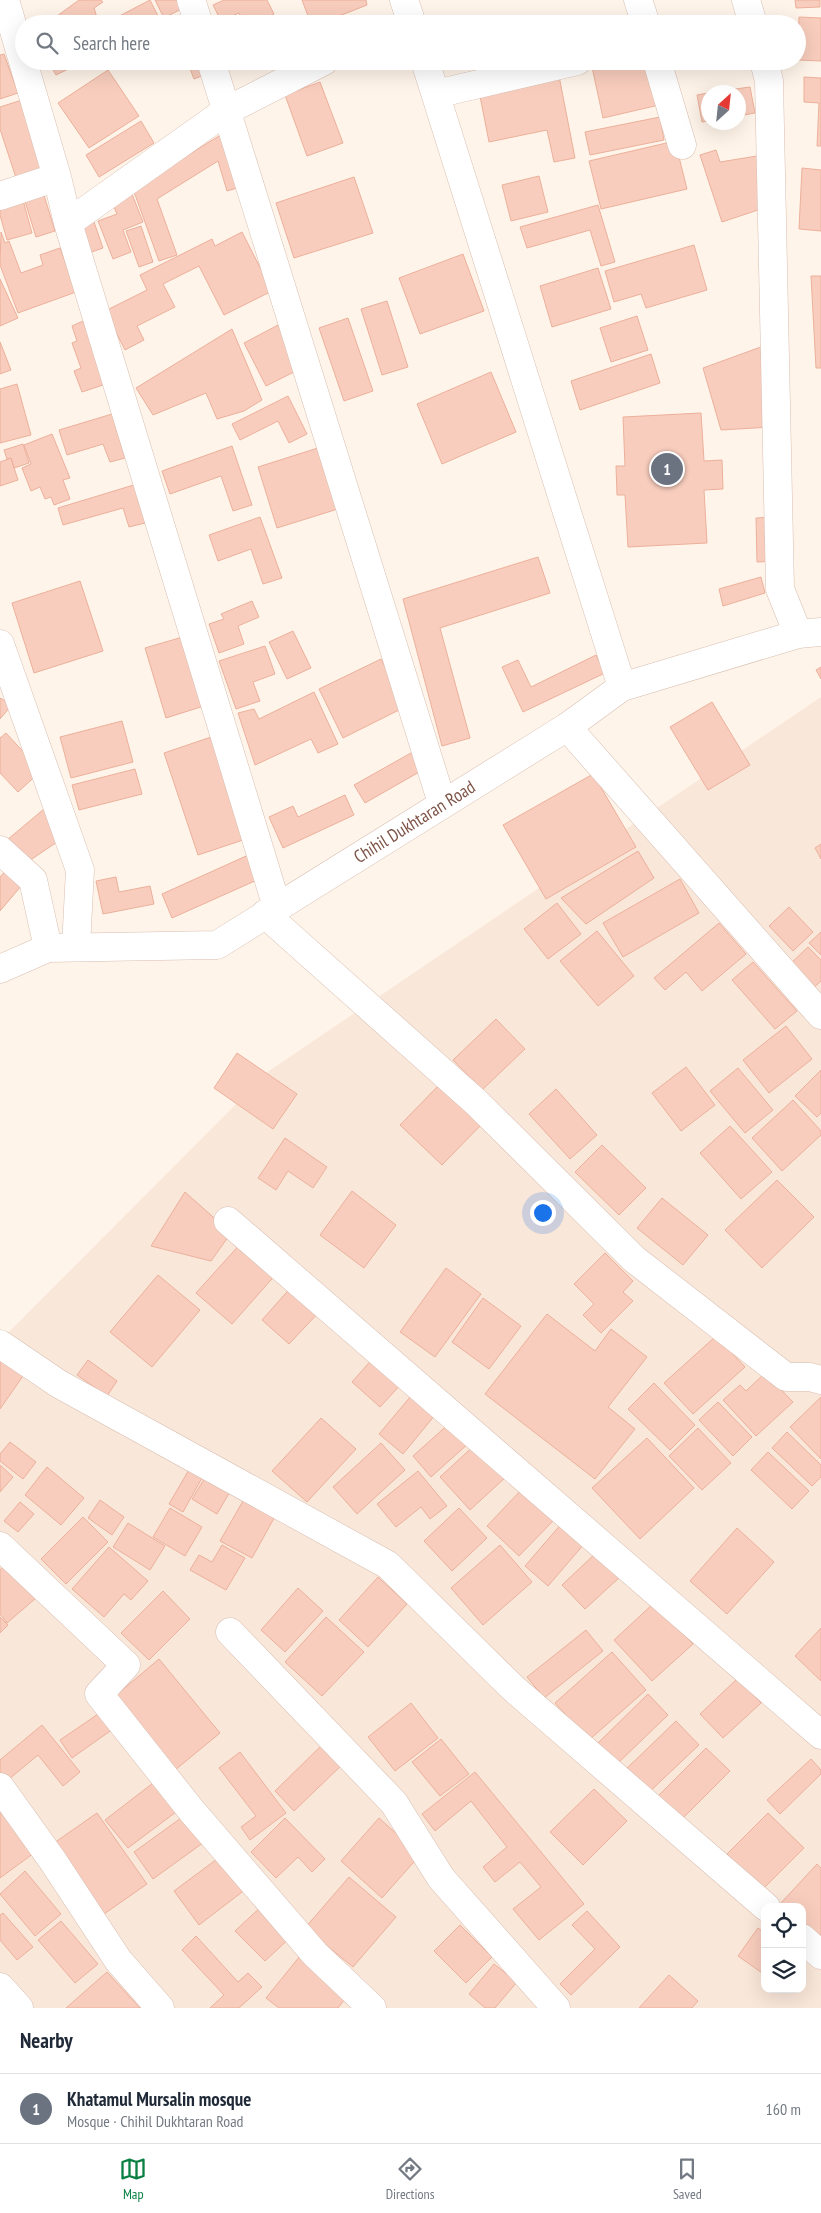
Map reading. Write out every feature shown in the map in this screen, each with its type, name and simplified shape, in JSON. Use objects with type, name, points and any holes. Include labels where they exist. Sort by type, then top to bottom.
[{"type":"street","points":[[5,0],[15,34]]},
{"type":"street","points":[[191,0],[196,15]]},
{"type":"street","points":[[638,0],[643,15]]},
{"type":"street","points":[[746,0],[750,15]]},
{"type":"street","points":[[26,70],[57,177],[68,223],[271,911],[477,1103],[634,1259],[786,1377],[810,1376],[821,1380]]},
{"type":"street","points":[[214,70],[442,803]]},
{"type":"street","points":[[68,223],[226,111],[306,70]]},
{"type":"street","points":[[428,70],[622,687]]},
{"type":"street","points":[[436,94],[539,70]]},
{"type":"street","points":[[660,70],[682,145]]},
{"type":"street","points":[[766,70],[769,81],[780,589],[809,633]]},
{"type":"street","points":[[0,196],[57,177]]},
{"type":"street","name":"Chihil Dukhtaran Road","points":[[0,970],[48,948],[217,944],[567,727],[622,687],[809,633]]},
{"type":"street","points":[[0,644],[80,870],[76,947]]},
{"type":"street","points":[[567,727],[821,1015]]},
{"type":"street","points":[[0,850],[33,880],[48,948]]},
{"type":"street","points":[[228,1220],[821,1735]]},
{"type":"street","points":[[0,1344],[59,1384],[388,1564],[513,1688],[761,1903]]},
{"type":"street","points":[[0,1546],[126,1665],[99,1694],[192,1810],[315,1954],[372,2008]]},
{"type":"street","points":[[230,1632],[394,1803],[441,1878],[556,2008]]},
{"type":"street","points":[[0,1787],[53,1861],[118,1960],[160,2008]]},
{"type":"street","points":[[806,1941],[821,1954]]},
{"type":"street","points":[[0,1987],[19,2008]]},
{"type":"shaded area","points":[[821,697],[821,2008],[0,2008],[0,1341],[269,1071]]},
{"type":"building","points":[[79,0],[101,0],[103,2],[94,8],[96,15],[58,15]]},
{"type":"building","points":[[150,0],[158,15],[121,15]]},
{"type":"building","points":[[155,0],[187,0],[189,5],[170,15],[162,15]]},
{"type":"building","points":[[224,0],[267,0],[274,14],[240,15],[239,13],[234,15],[218,15],[213,5]]},
{"type":"building","points":[[302,0],[366,0],[367,5],[342,15],[308,15]]},
{"type":"building","points":[[795,0],[820,0],[820,7],[796,8]]},
{"type":"building","points":[[806,17],[821,18],[821,61],[806,60]]},
{"type":"building","points":[[4,54],[18,93],[0,99],[0,55]]},
{"type":"building","points":[[53,70],[66,70],[56,75]]},
{"type":"building","points":[[108,70],[139,116],[89,148],[58,103]]},
{"type":"building","points":[[190,70],[208,70],[209,73],[194,79]]},
{"type":"building","points":[[593,70],[650,70],[659,105],[603,118]]},
{"type":"building","points":[[559,76],[575,158],[554,162],[547,130],[489,142],[479,91]]},
{"type":"building","points":[[804,77],[821,78],[821,146],[817,146],[819,103],[804,102]]},
{"type":"building","points":[[320,82],[343,143],[307,156],[285,95]]},
{"type":"building","points":[[750,87],[755,113],[746,115],[746,88]]},
{"type":"building","points":[[701,94],[701,117],[697,95]]},
{"type":"building","points":[[22,100],[47,174],[18,184],[0,129],[0,107]]},
{"type":"building","points":[[660,117],[664,140],[590,155],[585,132]]},
{"type":"building","points":[[141,121],[154,143],[99,177],[86,155]]},
{"type":"building","points":[[227,131],[244,186],[227,191],[218,161],[157,199],[177,255],[159,261],[133,189]]},
{"type":"building","points":[[675,141],[687,189],[601,209],[589,161]]},
{"type":"building","points":[[716,150],[720,162],[763,155],[764,208],[722,222],[700,155]]},
{"type":"building","points":[[802,168],[821,170],[821,231],[799,229]]},
{"type":"building","points":[[539,176],[548,212],[511,221],[502,185]]},
{"type":"building","points":[[354,177],[373,233],[294,258],[276,203]]},
{"type":"building","points":[[43,192],[55,231],[36,237],[24,198]]},
{"type":"building","points":[[132,194],[143,222],[123,230],[131,252],[113,259],[98,221],[117,214],[112,202]]},
{"type":"building","points":[[23,200],[32,233],[7,240],[0,215],[0,206]]},
{"type":"building","points":[[598,205],[615,262],[601,266],[590,230],[527,248],[520,227]]},
{"type":"building","points":[[93,219],[103,248],[86,254],[76,225]]},
{"type":"building","points":[[141,226],[153,262],[139,267],[126,231]]},
{"type":"building","points":[[1,232],[5,243],[9,241],[21,273],[43,265],[40,255],[60,248],[76,292],[18,313],[0,265]]},
{"type":"building","points":[[242,232],[272,291],[224,315],[199,266],[163,284],[175,307],[137,326],[144,340],[125,350],[105,311],[147,290],[140,275],[212,239],[215,246]]},
{"type":"building","points":[[694,245],[707,290],[646,308],[641,294],[614,302],[605,271]]},
{"type":"building","points":[[463,254],[484,311],[420,334],[399,278]]},
{"type":"building","points":[[598,268],[611,309],[552,327],[540,286]]},
{"type":"building","points":[[811,276],[821,276],[821,368],[816,368]]},
{"type":"building","points":[[0,279],[18,318],[0,326]]},
{"type":"building","points":[[387,301],[408,367],[382,375],[361,309]]},
{"type":"building","points":[[637,316],[648,350],[611,362],[600,328]]},
{"type":"building","points":[[348,318],[373,391],[344,401],[319,328]]},
{"type":"building","points":[[83,321],[106,384],[82,392],[74,371],[81,368],[72,343],[77,341],[72,326]]},
{"type":"building","points":[[278,325],[300,369],[266,386],[244,343]]},
{"type":"building","points":[[232,329],[262,400],[244,411],[217,419],[206,393],[153,415],[136,388]]},
{"type":"building","points":[[0,342],[11,370],[0,374]]},
{"type":"building","points":[[769,344],[771,427],[721,430],[703,368]]},
{"type":"building","points":[[651,354],[660,383],[580,410],[571,381]]},
{"type":"building","points":[[491,372],[516,432],[442,464],[417,404]]},
{"type":"building","points":[[17,384],[31,435],[0,443],[0,389]]},
{"type":"building","points":[[288,396],[307,434],[289,443],[278,421],[240,440],[232,424]]},
{"type":"building","points":[[701,413],[704,461],[722,460],[723,489],[704,490],[707,543],[628,547],[625,495],[617,495],[616,466],[625,466],[623,417]]},
{"type":"building","points":[[112,414],[125,458],[110,462],[103,444],[67,455],[59,430]]},
{"type":"building","points":[[52,434],[70,478],[63,480],[70,499],[54,505],[51,497],[45,499],[40,487],[31,491],[22,468],[31,464],[24,445]]},
{"type":"building","points":[[23,444],[29,463],[14,468],[11,458],[7,459],[4,450]]},
{"type":"building","points":[[232,446],[252,505],[233,511],[221,476],[170,494],[162,471]]},
{"type":"building","points":[[321,447],[341,508],[277,528],[258,467]]},
{"type":"building","points":[[11,458],[18,480],[0,486],[0,462]]},
{"type":"building","points":[[137,484],[149,522],[129,527],[123,508],[63,525],[58,508]]},
{"type":"building","points":[[260,517],[282,578],[263,584],[251,549],[218,561],[209,535]]},
{"type":"building","points":[[774,517],[776,561],[757,562],[756,518]]},
{"type":"building","points":[[538,557],[550,593],[440,628],[470,738],[442,746],[403,599]]},
{"type":"building","points":[[761,577],[765,593],[723,606],[719,589]]},
{"type":"building","points":[[80,581],[103,651],[34,673],[12,603]]},
{"type":"building","points":[[252,601],[259,617],[238,626],[244,644],[219,653],[209,624],[224,619],[221,614]]},
{"type":"building","points":[[293,631],[311,668],[287,679],[269,642]]},
{"type":"building","points":[[186,636],[207,705],[166,718],[145,648]]},
{"type":"building","points":[[265,646],[275,674],[253,682],[260,701],[236,709],[219,661]]},
{"type":"building","points":[[596,655],[605,673],[523,712],[502,667],[518,660],[531,687]]},
{"type":"building","points":[[381,659],[405,707],[343,738],[319,689]]},
{"type":"building","points":[[821,667],[821,679],[816,670]]},
{"type":"building","points":[[314,692],[338,744],[318,753],[311,739],[255,765],[238,713],[254,709],[259,719]]},
{"type":"building","points":[[0,699],[11,706],[0,719]]},
{"type":"building","points":[[712,702],[750,765],[708,790],[670,727]]},
{"type":"building","points":[[122,721],[133,762],[71,778],[60,737]]},
{"type":"building","points":[[6,733],[41,771],[18,792],[0,773],[0,738]]},
{"type":"building","points":[[217,735],[252,837],[198,855],[164,753]]},
{"type":"building","points":[[418,749],[428,767],[365,803],[354,785]]},
{"type":"building","points":[[135,769],[142,794],[79,810],[72,785]]},
{"type":"building","points":[[593,774],[636,847],[546,899],[503,825]]},
{"type":"building","points":[[345,795],[354,815],[283,848],[269,817],[293,806],[298,817]]},
{"type":"building","points":[[44,809],[57,842],[29,861],[7,840]]},
{"type":"building","points":[[821,844],[821,859],[815,848]]},
{"type":"building","points":[[638,851],[654,878],[586,924],[561,898]]},
{"type":"building","points":[[255,852],[266,876],[172,918],[162,894]]},
{"type":"building","points":[[5,871],[22,885],[0,911],[0,877]]},
{"type":"building","points":[[116,877],[119,892],[150,886],[154,904],[103,914],[96,881]]},
{"type":"building","points":[[680,879],[699,913],[623,957],[603,923]]},
{"type":"building","points":[[557,903],[581,934],[548,959],[524,929]]},
{"type":"building","points":[[789,907],[813,932],[793,951],[769,926]]},
{"type":"building","points":[[719,923],[746,954],[702,991],[686,972],[665,990],[654,978]]},
{"type":"building","points":[[597,931],[634,976],[598,1006],[560,961]]},
{"type":"building","points":[[821,932],[821,955],[809,943]]},
{"type":"building","points":[[808,947],[821,960],[821,981],[811,990],[787,967]]},
{"type":"building","points":[[753,962],[797,1011],[775,1029],[732,980]]},
{"type":"building","points":[[496,1019],[525,1049],[482,1090],[453,1060]]},
{"type":"building","points":[[786,1026],[812,1059],[769,1093],[743,1060]]},
{"type":"building","points":[[237,1053],[297,1094],[273,1129],[214,1088]]},
{"type":"building","points":[[686,1067],[715,1105],[681,1131],[652,1093]]},
{"type":"building","points":[[738,1068],[773,1110],[745,1133],[710,1091]]},
{"type":"building","points":[[821,1070],[821,1113],[817,1117],[795,1096]]},
{"type":"building","points":[[439,1085],[481,1125],[442,1165],[400,1125]]},
{"type":"building","points":[[556,1089],[597,1135],[570,1159],[529,1114]]},
{"type":"building","points":[[793,1100],[821,1131],[821,1135],[782,1171],[752,1138]]},
{"type":"building","points":[[730,1126],[772,1172],[741,1199],[700,1153]]},
{"type":"building","points":[[285,1138],[327,1167],[313,1188],[288,1171],[276,1190],[258,1178]]},
{"type":"building","points":[[602,1145],[646,1188],[619,1215],[575,1172]]},
{"type":"building","points":[[777,1180],[814,1217],[762,1268],[725,1230]]},
{"type":"building","points":[[352,1191],[396,1225],[364,1268],[320,1235]]},
{"type":"building","points":[[185,1192],[231,1233],[211,1261],[151,1246]]},
{"type":"building","points":[[662,1198],[708,1235],[683,1265],[637,1228]]},
{"type":"building","points":[[243,1241],[278,1272],[232,1324],[196,1293]]},
{"type":"building","points":[[605,1253],[633,1281],[623,1292],[633,1301],[601,1333],[583,1315],[594,1304],[574,1284]]},
{"type":"building","points":[[446,1268],[481,1294],[435,1357],[400,1332]]},
{"type":"building","points":[[158,1275],[200,1310],[152,1367],[110,1332]]},
{"type":"building","points":[[293,1285],[321,1310],[289,1344],[262,1320]]},
{"type":"building","points":[[483,1298],[521,1326],[489,1369],[452,1342]]},
{"type":"building","points":[[547,1314],[595,1351],[611,1329],[647,1357],[608,1407],[635,1429],[595,1479],[485,1394]]},
{"type":"building","points":[[716,1336],[745,1367],[693,1414],[664,1383]]},
{"type":"building","points":[[375,1356],[404,1381],[380,1407],[352,1382]]},
{"type":"building","points":[[0,1360],[23,1376],[0,1409]]},
{"type":"building","points":[[88,1360],[117,1381],[107,1396],[77,1375]]},
{"type":"building","points":[[765,1373],[793,1402],[756,1436],[723,1400],[740,1385],[746,1391]]},
{"type":"building","points":[[654,1383],[695,1425],[670,1450],[628,1409]]},
{"type":"building","points":[[416,1390],[440,1409],[403,1454],[379,1434]]},
{"type":"building","points":[[821,1397],[821,1459],[790,1427]]},
{"type":"building","points":[[718,1402],[752,1437],[733,1456],[699,1420]]},
{"type":"building","points":[[321,1418],[356,1449],[307,1502],[272,1471]]},
{"type":"building","points":[[452,1421],[470,1442],[431,1477],[413,1456]]},
{"type":"building","points":[[698,1428],[731,1463],[702,1490],[669,1456]]},
{"type":"building","points":[[787,1432],[821,1465],[821,1477],[812,1486],[772,1448]]},
{"type":"building","points":[[647,1438],[694,1488],[640,1539],[592,1488]]},
{"type":"building","points":[[10,1442],[36,1462],[23,1479],[0,1461],[0,1454]]},
{"type":"building","points":[[381,1443],[405,1470],[357,1514],[333,1487]]},
{"type":"building","points":[[477,1443],[507,1476],[470,1510],[440,1477]]},
{"type":"building","points":[[768,1452],[809,1491],[792,1509],[751,1470]]},
{"type":"building","points":[[0,1465],[13,1477],[0,1492]]},
{"type":"building","points":[[47,1467],[84,1498],[61,1525],[25,1495]]},
{"type":"building","points":[[190,1468],[203,1476],[183,1512],[169,1504]]},
{"type":"building","points":[[418,1471],[447,1506],[430,1519],[421,1507],[396,1527],[377,1504]]},
{"type":"building","points":[[206,1476],[231,1490],[217,1514],[192,1499]]},
{"type":"building","points":[[523,1488],[555,1519],[519,1556],[487,1526]]},
{"type":"building","points":[[247,1494],[278,1511],[252,1558],[220,1541]]},
{"type":"building","points":[[100,1500],[124,1517],[112,1535],[88,1518]]},
{"type":"building","points":[[20,1502],[34,1514],[18,1532],[4,1521]]},
{"type":"building","points":[[170,1508],[202,1527],[185,1556],[153,1537]]},
{"type":"building","points":[[459,1508],[487,1538],[452,1571],[424,1541]]},
{"type":"building","points":[[83,1517],[108,1542],[66,1584],[41,1559]]},
{"type":"building","points":[[128,1523],[165,1546],[150,1570],[113,1547]]},
{"type":"building","points":[[562,1523],[585,1543],[548,1586],[525,1566]]},
{"type":"building","points":[[737,1528],[774,1562],[727,1614],[690,1581]]},
{"type":"building","points":[[222,1545],[245,1558],[226,1590],[190,1570],[199,1555],[212,1562]]},
{"type":"building","points":[[500,1545],[532,1582],[483,1625],[451,1588]]},
{"type":"building","points":[[109,1547],[148,1581],[131,1600],[124,1594],[104,1617],[72,1589]]},
{"type":"building","points":[[597,1552],[620,1577],[585,1609],[562,1585]]},
{"type":"building","points":[[6,1564],[36,1598],[7,1623],[0,1614],[0,1570]]},
{"type":"building","points":[[378,1577],[407,1604],[368,1647],[339,1620]]},
{"type":"building","points":[[298,1588],[323,1611],[285,1652],[261,1630]]},
{"type":"building","points":[[163,1591],[190,1619],[149,1660],[121,1633]]},
{"type":"building","points":[[654,1603],[693,1644],[652,1681],[614,1640]]},
{"type":"building","points":[[0,1617],[8,1625],[0,1633]]},
{"type":"building","points":[[326,1617],[364,1652],[322,1696],[285,1662]]},
{"type":"building","points":[[821,1628],[821,1681],[795,1656]]},
{"type":"building","points":[[586,1630],[603,1651],[544,1698],[527,1677]]},
{"type":"building","points":[[612,1652],[646,1690],[589,1740],[555,1703]]},
{"type":"building","points":[[159,1659],[220,1733],[175,1770],[114,1697]]},
{"type":"building","points":[[738,1678],[761,1703],[723,1738],[700,1714]]},
{"type":"building","points":[[648,1694],[668,1715],[616,1765],[596,1745]]},
{"type":"building","points":[[411,1703],[438,1738],[395,1771],[368,1737]]},
{"type":"building","points":[[101,1712],[113,1729],[72,1758],[60,1740]]},
{"type":"building","points":[[676,1721],[699,1745],[645,1796],[622,1773]]},
{"type":"building","points":[[42,1725],[80,1772],[63,1786],[38,1755],[8,1780],[0,1772],[0,1760]]},
{"type":"building","points":[[441,1739],[469,1774],[440,1796],[412,1762]]},
{"type":"building","points":[[325,1742],[345,1762],[294,1811],[275,1791]]},
{"type":"building","points":[[706,1748],[730,1771],[675,1826],[651,1803]]},
{"type":"building","points":[[240,1752],[286,1813],[250,1840],[241,1827],[256,1816],[219,1768]]},
{"type":"building","points":[[811,1759],[821,1770],[821,1774],[780,1814],[767,1800]]},
{"type":"building","points":[[475,1772],[584,1904],[539,1940],[513,1909],[541,1887],[520,1862],[495,1882],[483,1867],[507,1847],[471,1801],[435,1831],[422,1814]]},
{"type":"building","points":[[157,1780],[180,1809],[128,1848],[105,1820]]},
{"type":"building","points":[[594,1789],[627,1821],[583,1865],[550,1832]]},
{"type":"building","points":[[0,1809],[34,1853],[0,1878]]},
{"type":"building","points":[[97,1813],[147,1884],[104,1914],[54,1843]]},
{"type":"building","points":[[188,1813],[207,1840],[153,1879],[134,1852]]},
{"type":"building","points":[[768,1813],[804,1848],[762,1890],[727,1854]]},
{"type":"building","points":[[285,1818],[325,1859],[312,1872],[298,1857],[276,1878],[251,1852]]},
{"type":"building","points":[[379,1818],[420,1855],[382,1898],[341,1861]]},
{"type":"building","points":[[221,1856],[246,1889],[199,1925],[174,1891]]},
{"type":"building","points":[[817,1864],[821,1868],[821,1939],[806,1928],[806,1903],[781,1903]]},
{"type":"building","points":[[25,1871],[61,1914],[35,1936],[0,1894]]},
{"type":"building","points":[[349,1877],[396,1917],[353,1967],[305,1928]]},
{"type":"building","points":[[263,1905],[292,1936],[265,1961],[235,1931]]},
{"type":"building","points":[[587,1911],[620,1947],[571,1995],[560,1984],[595,1949],[572,1925]]},
{"type":"building","points":[[3,1913],[33,1947],[17,1960],[0,1940],[0,1915]]},
{"type":"building","points":[[61,1921],[98,1964],[75,1983],[38,1940]]},
{"type":"building","points":[[460,1925],[492,1957],[466,1983],[434,1951]]},
{"type":"building","points":[[758,1928],[761,1930],[761,1972],[738,1956]]},
{"type":"building","points":[[196,1936],[238,1982],[248,1973],[262,1987],[239,2008],[210,2008],[224,1995],[182,1950]]},
{"type":"building","points":[[300,1956],[348,1995],[338,2008],[279,2008],[266,1998]]},
{"type":"building","points":[[494,1964],[517,1982],[495,2008],[485,2008],[469,1994]]},
{"type":"building","points":[[107,1972],[140,2008],[66,2008]]},
{"type":"building","points":[[669,1975],[698,2001],[692,2008],[639,2008]]},
{"type":"place","name":"Khatamul Mursalin mosque","points":[[667,469]]}]
